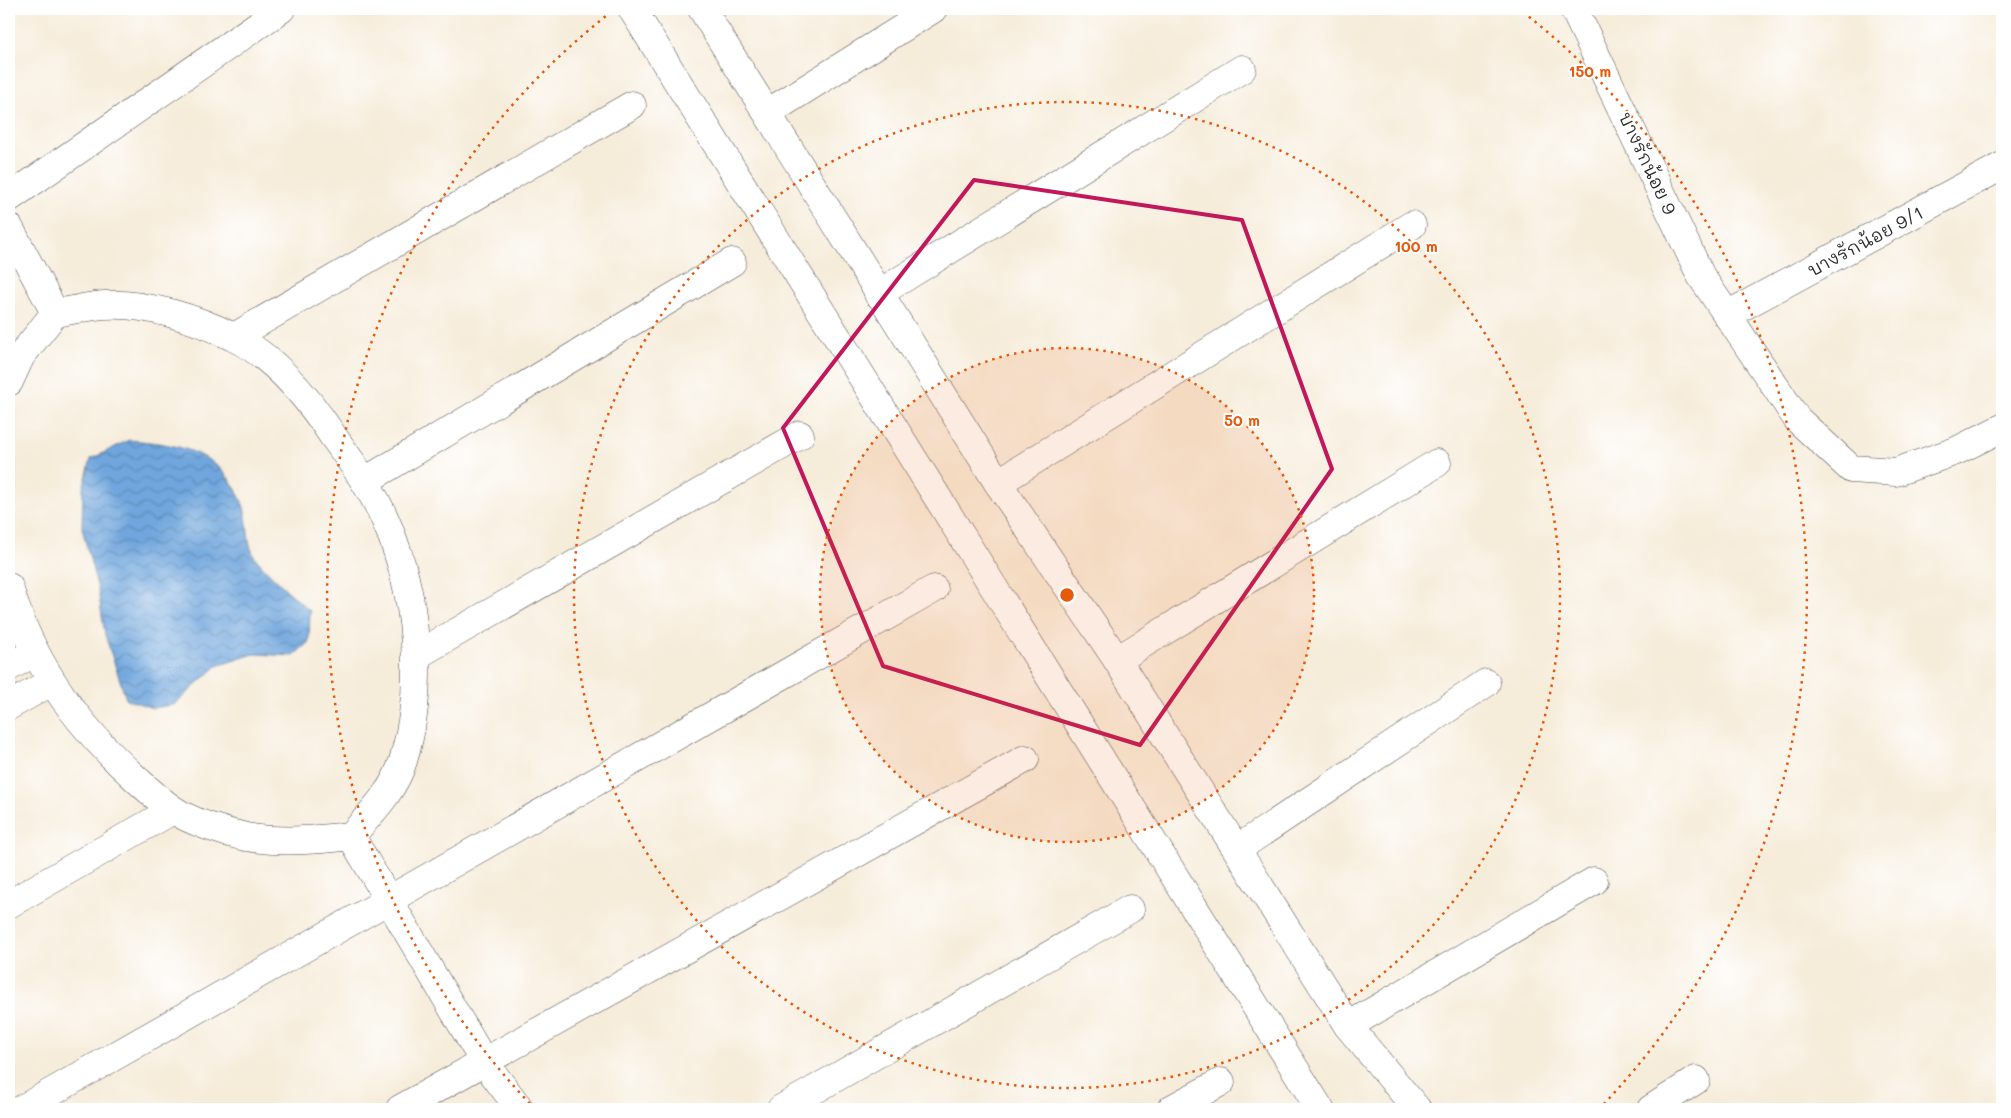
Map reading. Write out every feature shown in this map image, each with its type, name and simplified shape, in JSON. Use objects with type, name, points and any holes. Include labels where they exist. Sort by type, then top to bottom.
[{"type":"street","points":[[9,198],[281,9]]},
{"type":"street","points":[[632,9],[1320,1109]]},
{"type":"street","points":[[702,9],[768,112],[878,294],[998,483],[1118,660],[1348,1026],[1417,1109]]},
{"type":"street","points":[[768,112],[933,9]]},
{"type":"street","name":"บางรักน้อย 9","points":[[1574,9],[1701,276],[1797,419],[1851,469],[1896,472],[1956,451],[2002,428]]},
{"type":"street","points":[[878,294],[1242,69]]},
{"type":"street","points":[[234,337],[632,105]]},
{"type":"street","name":"บางรักน้อย 9/1","points":[[1727,315],[2002,166]]},
{"type":"street","points":[[998,483],[1412,225]]},
{"type":"street","points":[[9,227],[55,313]]},
{"type":"street","points":[[365,482],[732,262]]},
{"type":"street","points":[[9,382],[21,356],[55,313],[105,305],[155,309],[234,337],[271,362],[316,409],[365,482],[387,524],[405,584],[417,655],[410,728],[403,762],[385,798],[351,836],[312,840],[280,841],[244,836],[205,824],[174,810],[112,756],[76,715],[52,682],[36,652],[15,608],[9,587]]},
{"type":"street","points":[[417,655],[800,435]]},
{"type":"street","points":[[1118,660],[1437,463]]},
{"type":"street","points":[[22,1109],[934,589]]},
{"type":"street","points":[[9,667],[36,652]]},
{"type":"street","points":[[9,706],[52,682]]},
{"type":"street","points":[[1237,849],[1486,683]]},
{"type":"street","points":[[400,1109],[1025,760]]},
{"type":"street","points":[[9,904],[174,810]]},
{"type":"street","points":[[351,836],[484,1062],[520,1109]]},
{"type":"street","points":[[1348,1026],[1594,881]]},
{"type":"street","points":[[781,1109],[1130,910]]},
{"type":"street","points":[[1651,1109],[1696,1080]]},
{"type":"street","points":[[1171,1109],[1221,1082]]},
{"type":"highlighted area","points":[[974,180],[1242,220],[1332,469],[1140,745],[883,666],[783,428]]},
{"type":"water","points":[[129,440],[164,444],[196,453],[222,471],[233,485],[244,508],[249,541],[256,559],[310,611],[309,642],[293,656],[254,654],[217,666],[174,705],[152,708],[126,699],[105,635],[98,590],[82,528],[83,488],[91,459]]}]
